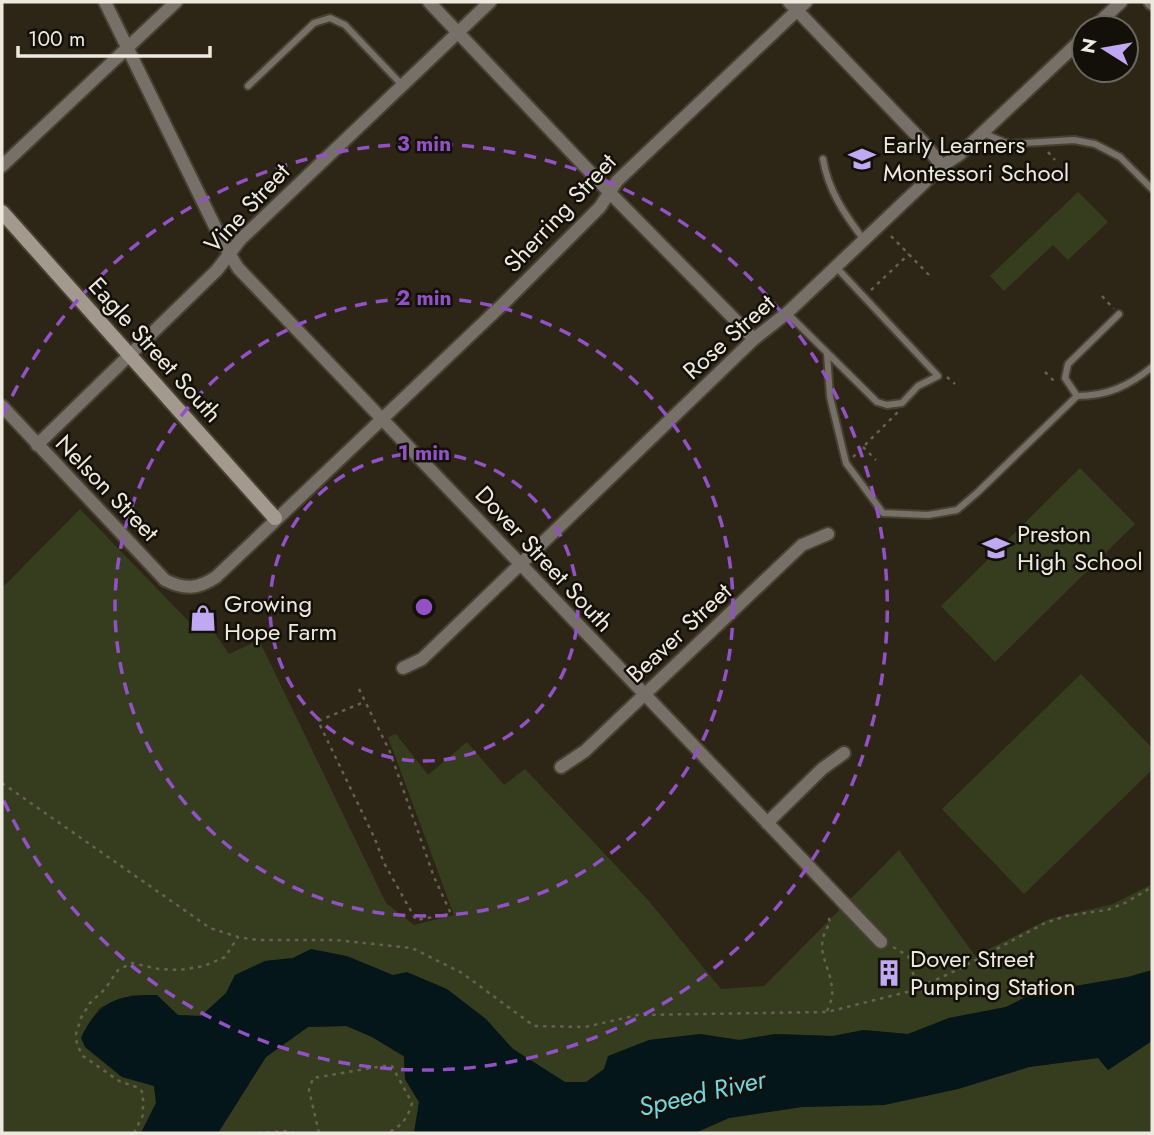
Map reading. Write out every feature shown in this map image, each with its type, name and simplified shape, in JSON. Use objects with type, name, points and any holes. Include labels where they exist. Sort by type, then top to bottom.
[{"type":"street","name":"Dover Street South","points":[[105,2],[239,268],[881,942]]},
{"type":"street","points":[[2,166],[176,2]]},
{"type":"street","points":[[429,2],[610,193],[754,339]]},
{"type":"street","name":"Vine Street","points":[[37,445],[217,270],[240,240],[490,2]]},
{"type":"street","points":[[1108,14],[1121,2]]},
{"type":"street","points":[[797,4],[942,166]]},
{"type":"street","name":"Sherring Street","points":[[189,588],[203,586],[216,577],[382,419],[590,217],[617,181],[797,4]]},
{"type":"street","name":"Rose Street","points":[[403,668],[422,659],[754,339],[787,313],[942,166],[960,154],[1070,50]]},
{"type":"street","name":"Eagle Street South","points":[[2,212],[275,518]]},
{"type":"street","name":"Nelson Street","points":[[2,407],[165,580],[189,588]]},
{"type":"street","name":"Beaver Street","points":[[561,767],[585,751],[802,545],[828,534]]},
{"type":"street","points":[[766,823],[822,769],[844,753]]},
{"type":"lane","points":[[248,86],[314,23],[330,18],[345,25],[402,85]]},
{"type":"lane","points":[[983,133],[1009,144],[1074,140],[1095,144],[1120,157],[1152,189]]},
{"type":"lane","points":[[823,159],[827,180],[850,222],[864,240]]},
{"type":"lane","points":[[787,313],[877,402],[887,405],[902,403],[918,386],[938,376],[836,267]]},
{"type":"lane","points":[[1077,396],[1065,378],[1068,364],[1119,314]]},
{"type":"lane","points":[[827,353],[831,397],[846,463],[883,513],[928,515],[957,510],[1077,396],[1098,396],[1121,388],[1152,367]]},
{"type":"path","points":[[891,236],[929,275]]},
{"type":"path","points":[[863,297],[909,254]]},
{"type":"path","points":[[1102,296],[1119,314]]},
{"type":"path","points":[[846,463],[896,416],[902,403]]},
{"type":"path","points":[[863,447],[876,460]]},
{"type":"path","points":[[359,689],[390,752],[433,877],[451,914],[416,920],[384,863],[318,721],[364,702]]},
{"type":"path","points":[[2,783],[210,928],[257,940],[335,940],[412,948],[462,973],[534,1026],[585,1027],[638,1015],[827,1012],[918,988],[1045,923],[1066,916],[1107,910],[1152,887]]},
{"type":"path","points":[[827,1012],[832,986],[822,958],[821,945],[823,933],[830,923],[828,914]]},
{"type":"path","points":[[134,1133],[143,1115],[143,1093],[139,1088],[119,1081],[83,1056],[77,1045],[76,1034],[82,1018],[90,1003],[105,989],[118,970],[132,963],[180,970],[204,966],[225,957],[238,937]]},
{"type":"path","points":[[881,942],[903,951],[908,956],[918,988]]},
{"type":"path","points":[[319,1133],[309,1090],[313,1078],[392,1066],[412,1103],[399,1128],[387,1133]]},
{"type":"path","points":[[258,1133],[294,1133]]},
{"type":"green space","points":[[1078,192],[1108,222],[1068,260],[1053,245],[1004,291],[990,276]]},
{"type":"green space","points":[[1080,468],[1135,524],[995,662],[941,606]]},
{"type":"green space","points":[[80,509],[194,627],[207,622],[229,654],[259,640],[386,903],[414,925],[454,915],[388,737],[396,734],[428,775],[467,742],[504,785],[525,769],[648,900],[721,989],[764,986],[899,850],[975,956],[1049,919],[1113,904],[1152,884],[1152,970],[1128,977],[1034,993],[1006,1007],[949,1018],[908,1034],[864,1030],[833,1036],[775,1034],[739,1040],[700,1034],[650,1040],[633,1047],[586,1083],[565,1082],[513,1049],[485,1019],[393,975],[311,949],[293,958],[265,961],[235,975],[226,993],[201,1016],[179,1015],[133,995],[99,1008],[85,1047],[122,1077],[154,1086],[156,1103],[141,1133],[2,1133],[2,588]]},
{"type":"green space","points":[[1081,674],[1152,748],[1152,770],[1024,894],[942,809]]},
{"type":"green space","points":[[346,1026],[372,1037],[404,1057],[405,1079],[419,1102],[414,1133],[218,1133],[266,1057],[308,1027]]},
{"type":"green space","points":[[1152,1041],[1152,1133],[695,1133],[729,1118],[802,1107],[884,1105],[958,1089],[1029,1067],[1098,1058],[1108,1070]]},
{"type":"water","name":"Speed River","points":[[311,949],[347,956],[393,975],[407,972],[447,989],[486,1019],[513,1049],[565,1082],[586,1082],[604,1069],[608,1056],[649,1040],[700,1034],[739,1040],[775,1034],[833,1036],[863,1030],[908,1034],[949,1018],[1006,1007],[1034,993],[1128,977],[1152,970],[1152,1041],[1108,1070],[1098,1058],[1029,1067],[958,1089],[884,1105],[802,1107],[729,1118],[695,1133],[414,1133],[419,1102],[405,1079],[404,1056],[347,1026],[308,1027],[266,1057],[218,1133],[141,1133],[156,1103],[154,1086],[122,1077],[85,1047],[81,1038],[102,1008],[120,998],[157,995],[178,1015],[201,1016],[226,993],[235,975],[265,961],[293,958]]},
{"type":"place","name":"Early Learners Montessori School","points":[[862,159]]},
{"type":"place","name":"Preston High School","points":[[996,548]]},
{"type":"place","name":"Growing Hope Farm","points":[[203,618]]},
{"type":"place","name":"Dover Street Pumping Station","points":[[889,973]]}]
